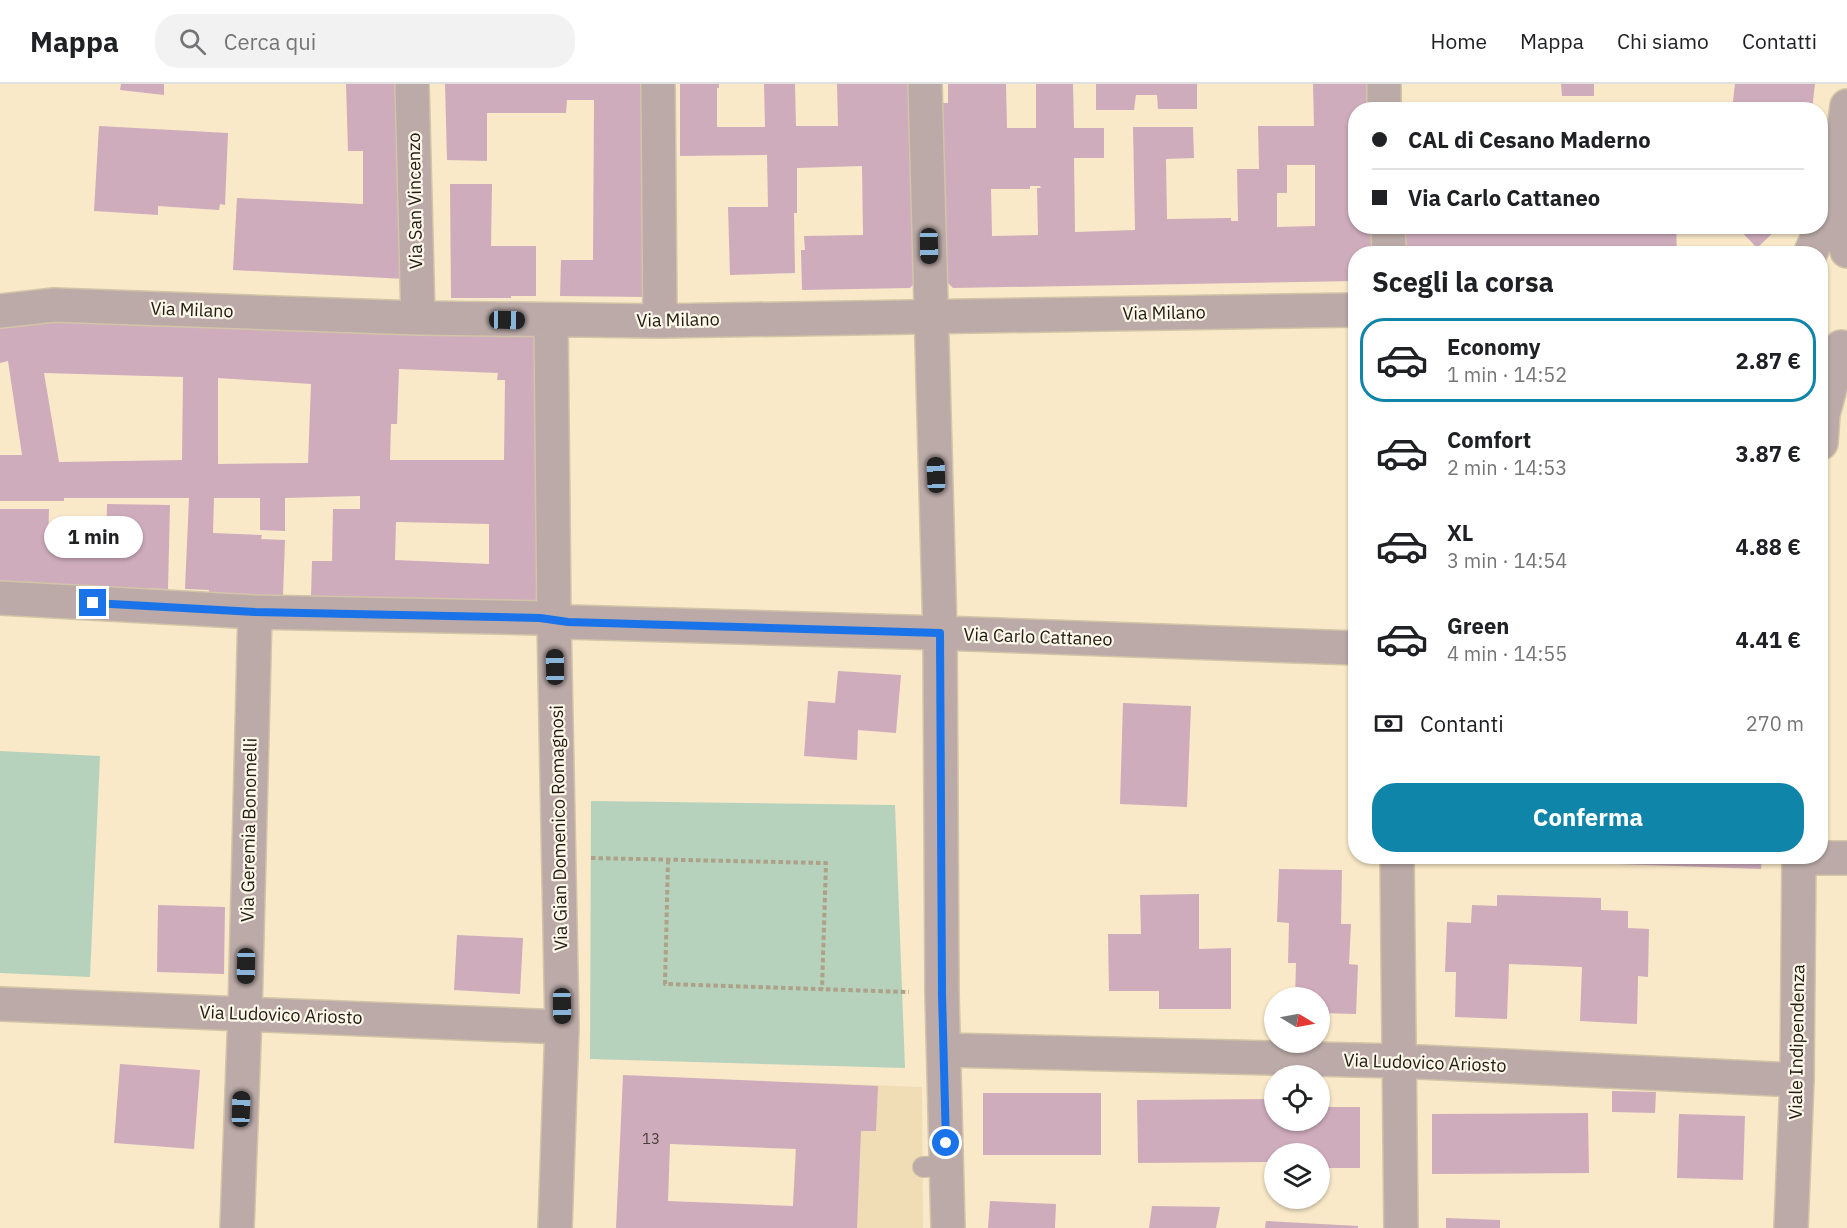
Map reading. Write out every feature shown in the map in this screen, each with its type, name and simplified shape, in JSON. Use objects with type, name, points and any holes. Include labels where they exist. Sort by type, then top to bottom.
[{"type":"street","name":"Via San Vincenzo","points":[[412,84],[418,318]]},
{"type":"street","points":[[658,84],[660,321]]},
{"type":"street","points":[[925,84],[940,633],[944,1050],[935,1166],[948,1228]]},
{"type":"street","points":[[1384,84],[1384,102]]},
{"type":"street","points":[[1828,214],[1835,198],[1847,106]]},
{"type":"street","points":[[1835,198],[1847,251]]},
{"type":"street","points":[[1828,256],[1847,259]]},
{"type":"street","name":"Via Milano","points":[[0,310],[54,306],[551,321],[1348,310]]},
{"type":"street","name":"Via Gian Domenico Romagnosi","points":[[551,321],[562,1027],[555,1228]]},
{"type":"street","points":[[1828,389],[1836,346]]},
{"type":"street","name":"Via Carlo Cattaneo","points":[[0,598],[255,612],[540,618],[568,622],[1348,648]]},
{"type":"street","name":"Via Geremia Bonomelli","points":[[237,1228],[255,612]]},
{"type":"street","points":[[1828,858],[1847,858]]},
{"type":"street","points":[[1397,864],[1401,1228]]},
{"type":"street","name":"Viale Indipendenza","points":[[1791,1228],[1797,1080],[1799,864]]},
{"type":"street","name":"Via Ludovico Ariosto","points":[[0,1004],[562,1027]]},
{"type":"street","name":"Via Ludovico Ariosto","points":[[944,1050],[1398,1061],[1797,1080]]},
{"type":"path","points":[[560,857],[826,863],[822,989]]},
{"type":"path","points":[[668,860],[665,984],[942,994]]},
{"type":"shaded area","points":[[798,1082],[922,1087],[923,1228],[792,1228]]},
{"type":"green space","points":[[0,751],[100,756],[90,977],[0,973]]},
{"type":"green space","points":[[591,801],[895,805],[905,1068],[590,1059]]},
{"type":"building","points":[[121,84],[164,84],[164,95],[120,90]]},
{"type":"building","points":[[346,84],[398,84],[405,279],[233,270],[237,198],[363,204],[363,151],[348,151]]},
{"type":"building","points":[[445,84],[647,84],[645,297],[560,296],[561,260],[593,260],[594,100],[567,100],[566,113],[487,113],[487,161],[447,160]]},
{"type":"building","points":[[680,84],[719,84],[717,88],[717,127],[765,127],[764,84],[795,84],[796,126],[838,126],[837,84],[913,84],[918,279],[910,288],[802,290],[801,250],[805,250],[804,236],[863,235],[862,166],[797,168],[797,213],[794,213],[795,273],[730,275],[728,207],[768,207],[767,155],[680,156]]},
{"type":"building","points":[[948,84],[1006,84],[1007,128],[1036,128],[1036,84],[1073,84],[1074,128],[1104,128],[1104,158],[1074,158],[1075,232],[1135,230],[1133,127],[1193,127],[1194,158],[1166,159],[1167,219],[1231,218],[1231,221],[1238,221],[1237,169],[1259,169],[1258,126],[1314,126],[1313,84],[1372,84],[1372,102],[1348,102],[1348,234],[1374,234],[1374,246],[1348,246],[1348,281],[953,288],[942,277],[937,103],[948,103]],"holes":[[[1287,165],[1315,165],[1315,226],[1277,227],[1277,193],[1287,193]],[[1030,186],[1041,188],[1037,188],[1038,235],[992,236],[991,189],[1030,189]]]},
{"type":"building","points":[[1096,84],[1197,84],[1197,109],[1158,109],[1157,95],[1136,95],[1134,110],[1096,110]]},
{"type":"building","points":[[1561,84],[1594,84],[1594,96],[1562,96]]},
{"type":"building","points":[[1735,84],[1815,84],[1813,102],[1733,102]]},
{"type":"building","points":[[99,126],[228,133],[225,205],[220,204],[219,210],[158,206],[158,215],[94,211]]},
{"type":"building","points":[[450,184],[492,184],[491,246],[536,246],[536,296],[451,298]]},
{"type":"building","points":[[1404,234],[1676,234],[1677,246],[1405,246]]},
{"type":"building","points":[[1744,234],[1772,234],[1759,246],[1755,246]]},
{"type":"building","points":[[0,319],[533,332],[543,342],[544,597],[533,608],[311,596],[312,561],[332,561],[333,509],[360,509],[360,496],[285,498],[285,531],[260,530],[260,498],[214,498],[213,533],[262,535],[261,539],[285,540],[283,596],[209,593],[209,590],[185,589],[189,498],[64,498],[64,501],[0,501],[0,455],[22,455],[8,361],[0,363]],"holes":[[[399,369],[498,373],[497,380],[505,380],[504,460],[390,460],[391,424],[397,424]],[[44,373],[183,377],[182,460],[59,462]],[[218,378],[311,384],[308,463],[218,464]],[[396,522],[489,524],[489,564],[395,560]]]},
{"type":"building","points":[[107,504],[170,505],[168,589],[136,588],[136,591],[0,585],[0,509],[49,509],[48,548],[106,550]]},
{"type":"building","points":[[838,671],[901,675],[896,733],[858,730],[857,760],[804,756],[808,701],[835,703]]},
{"type":"building","points":[[1123,703],[1191,706],[1187,807],[1120,804]]},
{"type":"building","points":[[1618,864],[1761,864],[1761,869]]},
{"type":"building","points":[[1279,869],[1342,870],[1341,924],[1351,924],[1349,964],[1358,965],[1356,1014],[1330,1013],[1330,987],[1295,987],[1296,963],[1288,963],[1289,923],[1277,922]]},
{"type":"building","points":[[1199,894],[1199,949],[1231,948],[1231,1009],[1159,1009],[1159,991],[1109,991],[1108,934],[1141,934],[1140,895]]},
{"type":"building","points":[[1497,895],[1601,898],[1601,910],[1628,911],[1628,928],[1649,929],[1648,977],[1638,976],[1637,1024],[1580,1021],[1582,967],[1509,964],[1507,1019],[1455,1017],[1456,972],[1445,972],[1447,922],[1471,923],[1472,905],[1497,906]]},
{"type":"building","points":[[158,905],[225,907],[224,974],[157,972]]},
{"type":"building","points":[[457,935],[523,938],[520,994],[454,990]]},
{"type":"building","points":[[120,1064],[200,1070],[194,1149],[114,1143]]},
{"type":"building","points":[[623,1075],[878,1086],[876,1131],[861,1131],[857,1228],[616,1228]],"holes":[[[670,1144],[796,1149],[793,1206],[668,1201]]]},
{"type":"building","points":[[1612,1091],[1656,1092],[1655,1113],[1612,1112]]},
{"type":"building","points":[[983,1093],[1101,1093],[1101,1155],[983,1155]]},
{"type":"building","points":[[1264,1099],[1264,1131],[1330,1131],[1330,1107],[1360,1107],[1360,1168],[1330,1168],[1330,1143],[1264,1143],[1264,1162],[1138,1163],[1137,1100]]},
{"type":"building","points":[[1588,1113],[1589,1173],[1432,1174],[1432,1114]]},
{"type":"building","points":[[1679,1114],[1745,1116],[1743,1180],[1677,1178]]},
{"type":"building","points":[[990,1201],[1056,1204],[1055,1228],[988,1228]]},
{"type":"building","points":[[1152,1206],[1220,1207],[1216,1228],[1149,1228]]},
{"type":"building","points":[[1446,1218],[1500,1220],[1500,1228],[1446,1228]]},
{"type":"building","points":[[1266,1221],[1358,1226],[1358,1228],[1265,1228]]},
{"type":"route","points":[[93,603],[255,612],[540,618],[568,622],[940,633],[942,994],[946,1143]]}]
